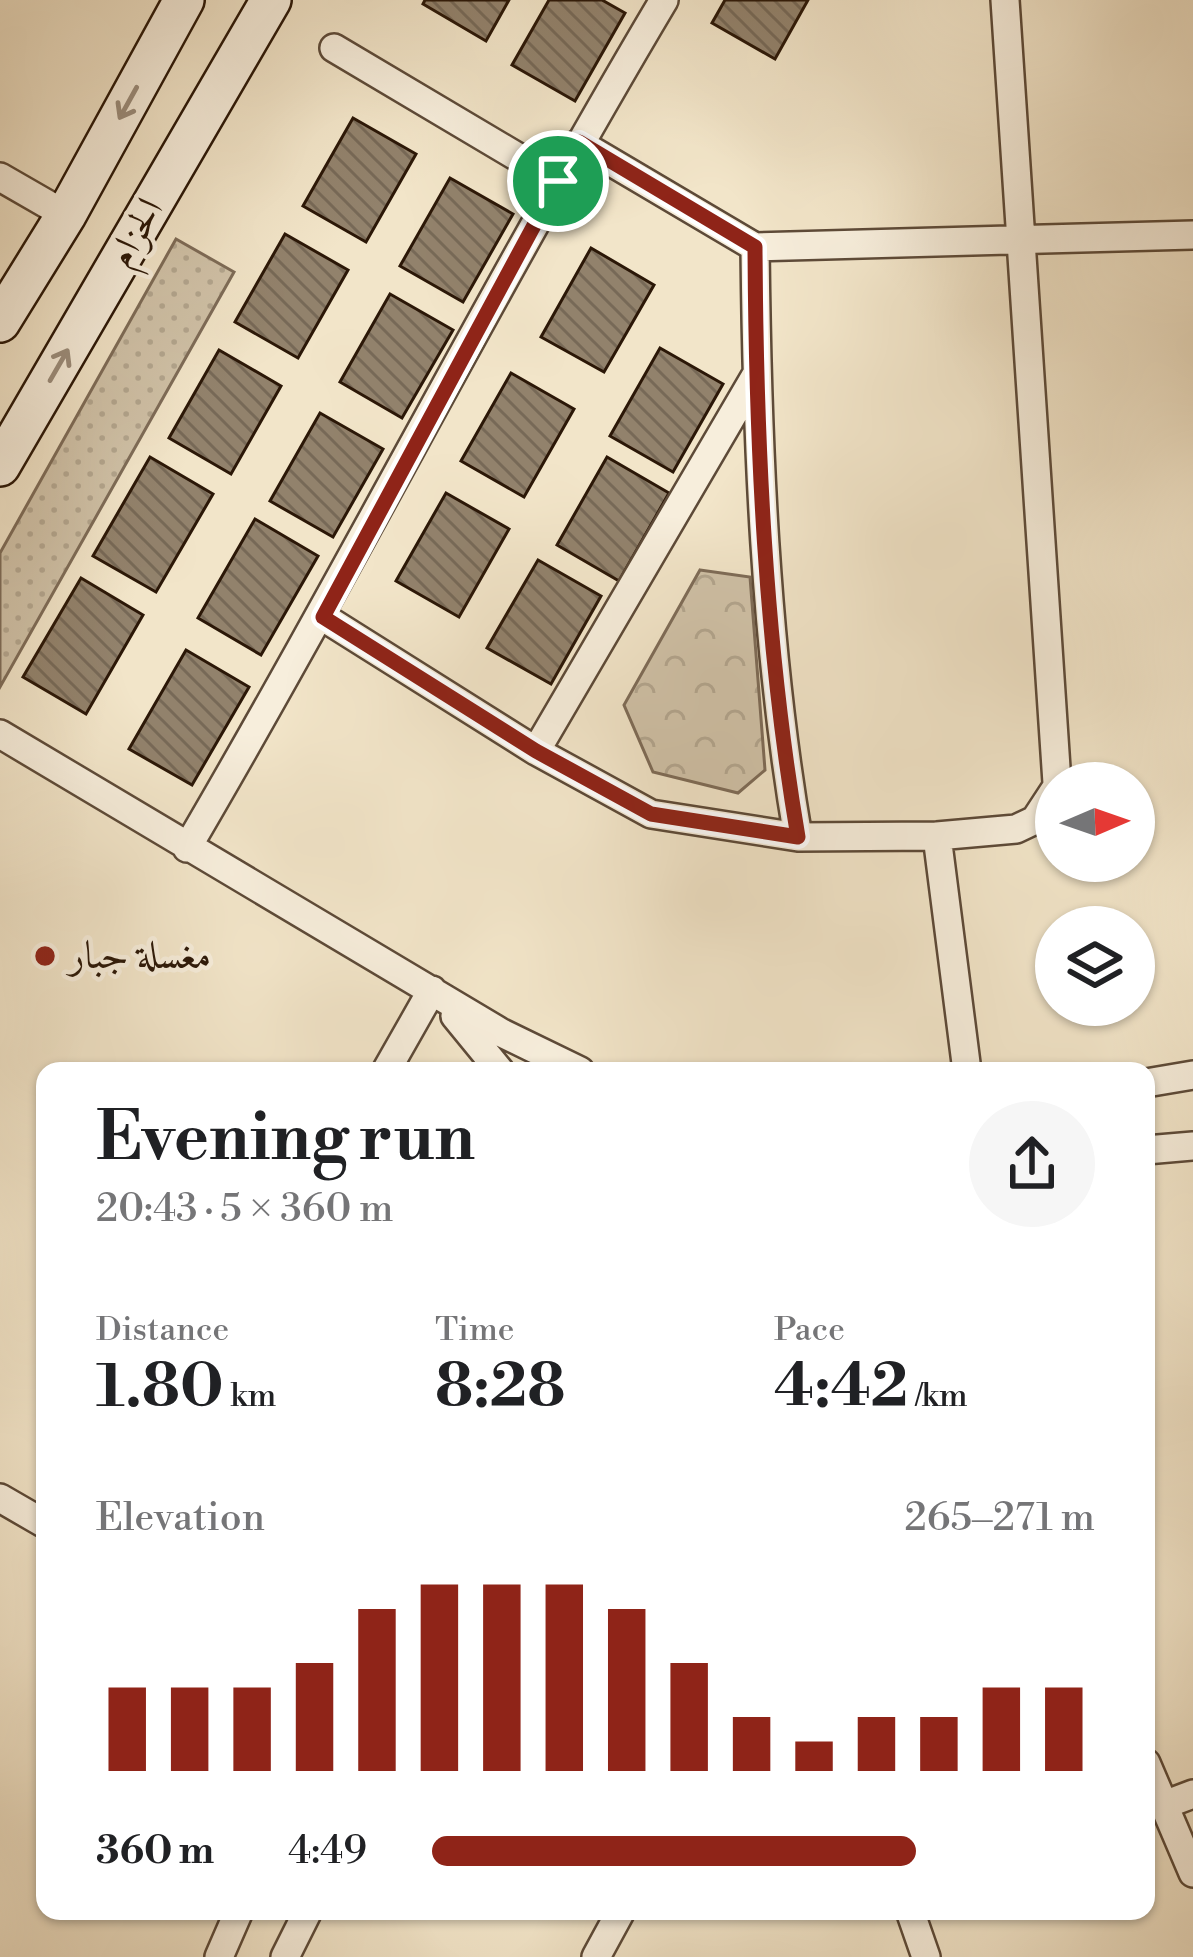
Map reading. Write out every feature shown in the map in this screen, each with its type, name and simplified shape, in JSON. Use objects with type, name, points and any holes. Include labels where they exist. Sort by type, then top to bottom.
[{"type":"main road","points":[[0,322],[66,215],[184,0]]},
{"type":"main road","name":"الحزام","points":[[0,466],[271,0]]},
{"type":"street","points":[[188,848],[323,617],[579,142],[664,0]]},
{"type":"street","points":[[1005,0],[1055,762]]},
{"type":"street","points":[[334,48],[558,181]]},
{"type":"street","points":[[579,142],[755,247],[1193,235]]},
{"type":"street","points":[[0,177],[66,215]]},
{"type":"street","points":[[755,247],[756,375],[784,759],[798,837]]},
{"type":"street","points":[[536,751],[756,375]]},
{"type":"street","points":[[323,617],[536,751],[651,814],[798,837],[937,836],[1016,830],[1035,820]]},
{"type":"street","points":[[0,734],[188,848],[564,1062]]},
{"type":"street","points":[[937,836],[967,1062]]},
{"type":"street","points":[[391,1062],[432,990]]},
{"type":"street","points":[[432,990],[492,1062]]},
{"type":"street","points":[[1155,1082],[1193,1076]]},
{"type":"street","points":[[1155,1149],[1193,1146]]},
{"type":"street","points":[[0,1498],[36,1520]]},
{"type":"street","points":[[1155,1784],[1193,1874]]},
{"type":"street","points":[[1164,1805],[1193,1794]]},
{"type":"street","points":[[219,1957],[235,1920]]},
{"type":"street","points":[[285,1957],[304,1920]]},
{"type":"street","points":[[596,1957],[616,1920]]},
{"type":"street","points":[[913,1920],[926,1957]]},
{"type":"green space","points":[[176,239],[234,272],[0,687],[0,553]]},
{"type":"green space","points":[[700,570],[750,577],[765,770],[738,793],[653,772],[624,705]]},
{"type":"building","points":[[425,0],[509,0],[486,41],[423,4]]},
{"type":"building","points":[[549,0],[602,0],[625,13],[575,101],[512,65]]},
{"type":"building","points":[[725,0],[808,0],[775,59],[712,23]]},
{"type":"building","points":[[353,118],[416,154],[366,242],[303,206]]},
{"type":"building","points":[[450,178],[513,214],[463,302],[400,266]]},
{"type":"building","points":[[285,234],[348,270],[298,358],[235,322]]},
{"type":"building","points":[[591,248],[654,285],[604,372],[541,337]]},
{"type":"building","points":[[390,294],[453,330],[402,418],[340,382]]},
{"type":"building","points":[[660,348],[723,384],[673,472],[610,436]]},
{"type":"building","points":[[219,350],[281,386],[231,474],[169,438]]},
{"type":"building","points":[[511,373],[574,409],[524,497],[461,461]]},
{"type":"building","points":[[320,413],[383,449],[333,537],[270,501]]},
{"type":"building","points":[[150,457],[213,494],[156,592],[93,556]]},
{"type":"building","points":[[607,457],[669,493],[619,581],[557,545]]},
{"type":"building","points":[[446,493],[509,529],[459,617],[396,581]]},
{"type":"building","points":[[255,519],[318,556],[261,655],[198,618]]},
{"type":"building","points":[[538,560],[601,596],[551,684],[487,648]]},
{"type":"building","points":[[81,578],[143,615],[86,714],[23,677]]},
{"type":"building","points":[[186,650],[249,687],[192,785],[129,749]]},
{"type":"place","name":"مغسلة جبار","points":[[45,956]]},
{"type":"route","points":[[579,142],[755,247],[756,375],[784,759],[798,837],[651,814],[536,751],[323,617],[558,181],[579,142]]}]
